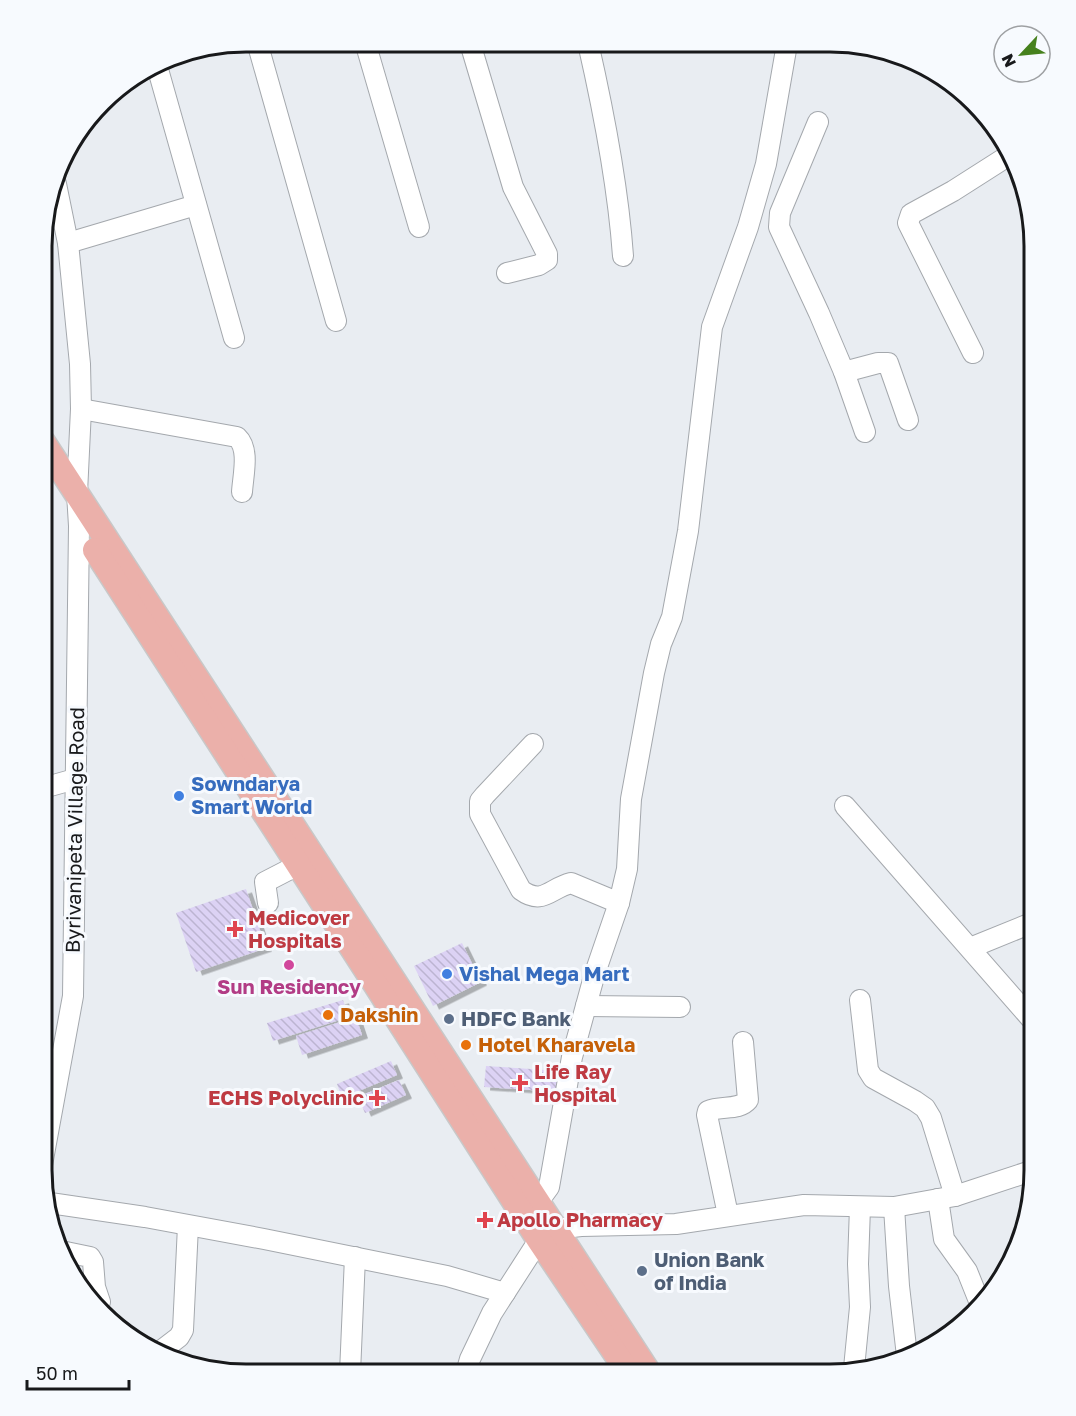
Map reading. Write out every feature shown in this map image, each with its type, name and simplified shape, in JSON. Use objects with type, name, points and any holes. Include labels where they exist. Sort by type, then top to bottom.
[{"type":"main road","points":[[52,456],[538,1202],[547,1234],[624,1364]]},
{"type":"main road","points":[[52,484],[298,866],[547,1234],[642,1364]]},
{"type":"street","points":[[590,52],[599,91],[621,227],[623,256]]},
{"type":"street","points":[[538,1202],[549,1187],[572,1057],[595,973],[619,903],[627,869],[631,800],[654,673],[661,644],[672,617],[688,531],[712,327],[748,227],[766,164],[786,52]]},
{"type":"street","points":[[260,53],[336,321]]},
{"type":"street","points":[[368,53],[419,227]]},
{"type":"street","points":[[473,53],[513,187],[547,254],[547,260],[539,265],[507,273]]},
{"type":"street","points":[[160,74],[234,338]]},
{"type":"street","points":[[818,122],[780,213],[779,227],[844,372],[865,432]]},
{"type":"street","points":[[973,353],[908,223],[908,218],[911,214],[1002,160]]},
{"type":"street","points":[[766,164],[797,172]]},
{"type":"street","name":"Byrivanipeta Village Road","points":[[52,1110],[73,996],[80,526],[76,493],[81,409],[80,364],[68,243],[59,197]]},
{"type":"street","points":[[68,243],[196,205]]},
{"type":"street","points":[[844,372],[884,361],[888,363],[908,420]]},
{"type":"street","points":[[81,409],[237,437],[245,449],[242,492]]},
{"type":"street","points":[[534,744],[480,801],[480,814],[521,890],[529,896],[536,898],[543,896],[571,883],[619,903]]},
{"type":"street","points":[[52,785],[75,779]]},
{"type":"street","points":[[845,806],[1023,1009]]},
{"type":"street","points":[[268,903],[265,882],[298,866]]},
{"type":"street","points":[[970,948],[1023,926]]},
{"type":"street","points":[[860,1000],[868,1070],[873,1078],[915,1101],[932,1118],[946,1197],[944,1239],[967,1271],[977,1295]]},
{"type":"street","points":[[586,1006],[680,1006]]},
{"type":"street","points":[[728,1215],[707,1115],[708,1111],[713,1108],[741,1106],[748,1100],[743,1042]]},
{"type":"street","points":[[469,1364],[492,1313],[547,1234],[581,1226],[676,1224],[804,1205],[894,1207],[946,1197],[1023,1173]]},
{"type":"street","points":[[56,1204],[145,1217],[356,1257],[447,1276],[505,1293]]},
{"type":"street","points":[[855,1362],[860,1307],[858,1264],[860,1207]]},
{"type":"street","points":[[894,1207],[906,1348]]},
{"type":"street","points":[[166,1346],[179,1337],[184,1321],[188,1226]]},
{"type":"street","points":[[72,1252],[90,1257],[93,1262],[96,1291]]},
{"type":"street","points":[[350,1364],[356,1257]]},
{"type":"building","points":[[246,889],[266,948],[196,972],[176,913]]},
{"type":"building","name":"Vishal Mega Mart","points":[[462,943],[481,982],[433,1006],[414,966]]},
{"type":"building","points":[[343,1000],[349,1017],[273,1041],[267,1023]]},
{"type":"building","points":[[356,1017],[362,1035],[302,1055],[296,1036]]},
{"type":"building","points":[[391,1061],[397,1075],[342,1098],[337,1084]]},
{"type":"building","points":[[486,1066],[561,1071],[560,1092],[484,1087]]},
{"type":"building","points":[[399,1080],[406,1095],[365,1113],[358,1097]]},
{"type":"place","name":"Sowndarya Smart World","points":[[179,796]]},
{"type":"place","name":"Medicover Hospitals","points":[[235,929]]},
{"type":"place","name":"Sun Residency","points":[[289,965]]},
{"type":"place","name":"Vishal Mega Mart","points":[[447,974]]},
{"type":"place","name":"Dakshin","points":[[328,1015]]},
{"type":"place","name":"HDFC Bank","points":[[449,1019]]},
{"type":"place","name":"Hotel Kharavela","points":[[466,1045]]},
{"type":"place","name":"Life Ray Hospital","points":[[520,1083]]},
{"type":"place","name":"ECHS Polyclinic","points":[[377,1098]]},
{"type":"place","name":"Apollo Pharmacy","points":[[485,1220]]},
{"type":"place","name":"Union Bank of India","points":[[642,1271]]}]
